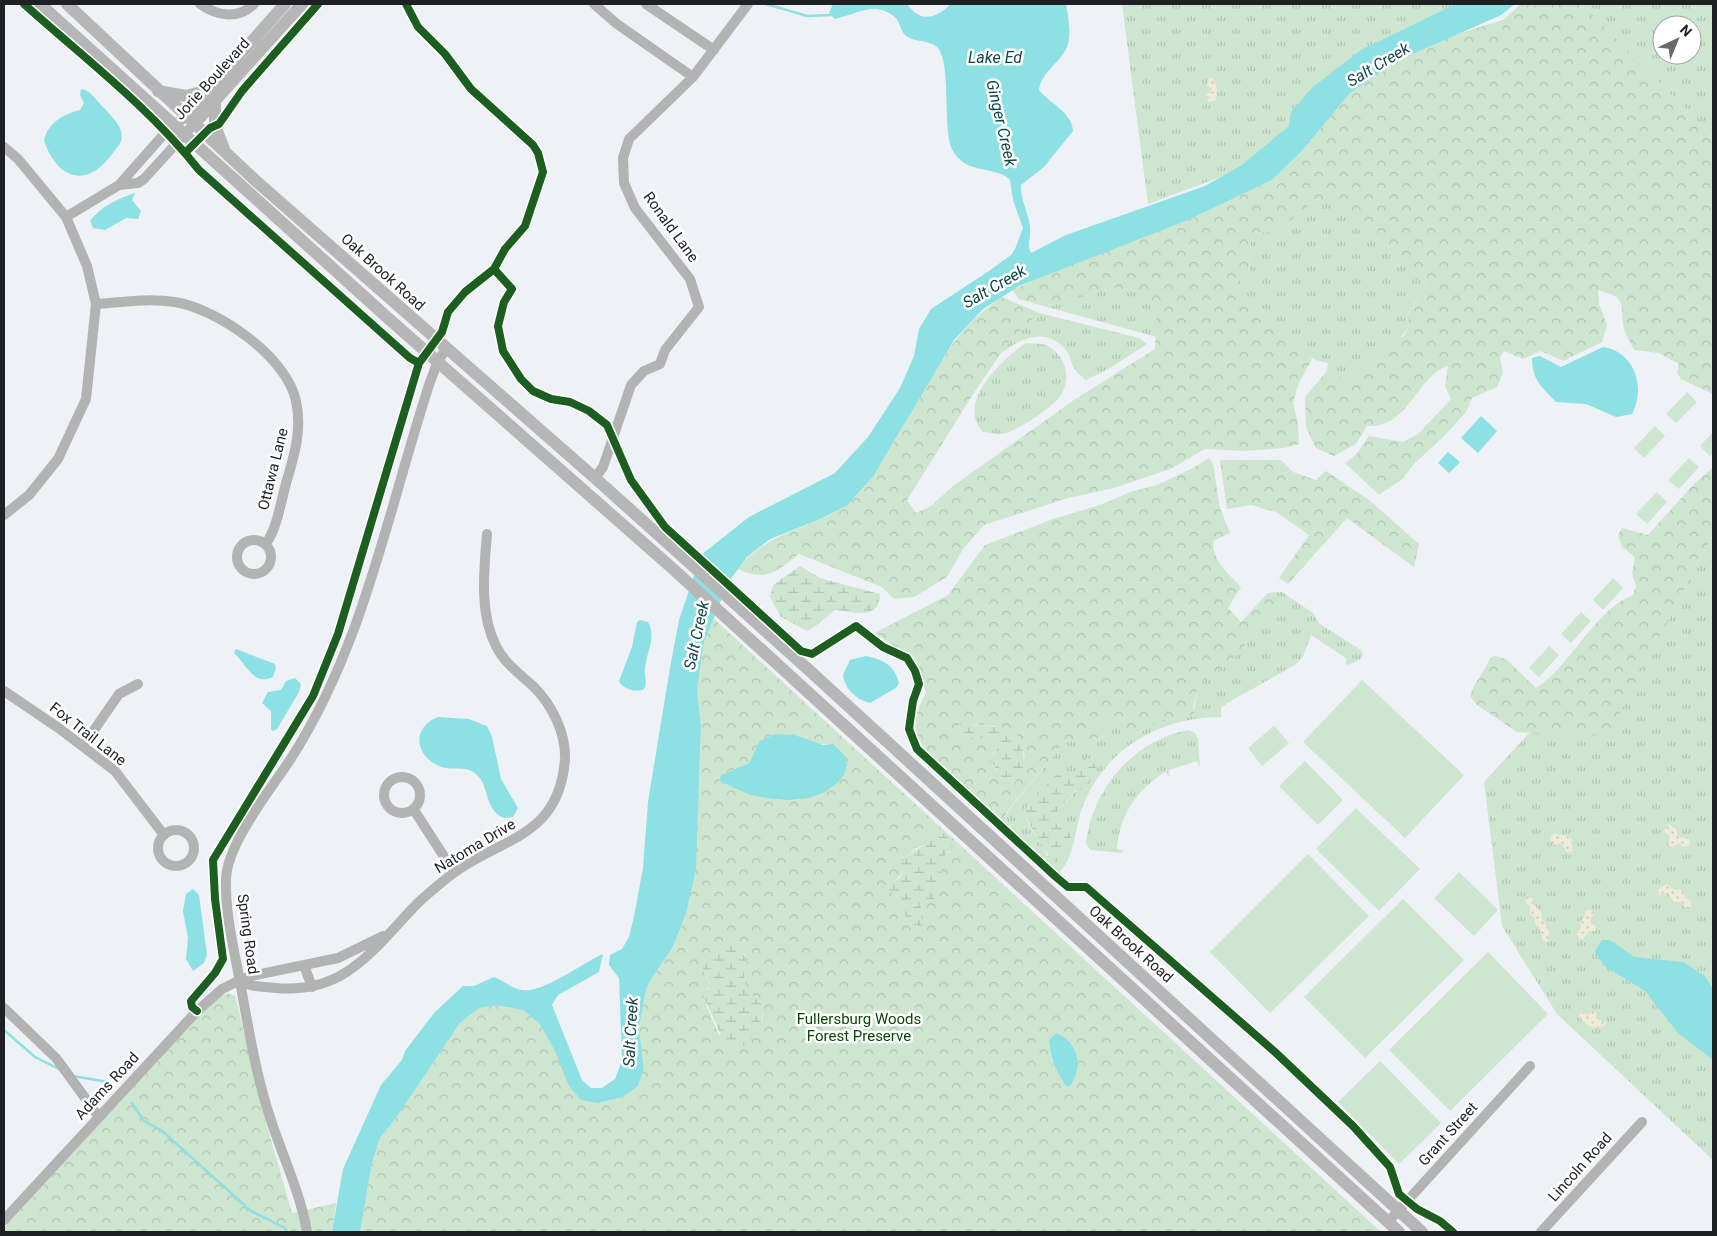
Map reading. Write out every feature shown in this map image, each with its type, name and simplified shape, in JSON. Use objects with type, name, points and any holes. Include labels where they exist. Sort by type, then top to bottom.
[{"type":"main road","name":"Oak Brook Road","points":[[40,4],[178,131],[672,568],[1399,1232]]},
{"type":"main road","name":"Oak Brook Road","points":[[67,4],[224,152],[679,553],[1422,1232]]},
{"type":"main road","name":"Jorie Boulevard","points":[[212,96],[285,4]]},
{"type":"main road","name":"Jorie Boulevard","points":[[190,120],[302,4]]},
{"type":"main road","points":[[158,91],[186,96],[212,96],[215,126],[224,152]]},
{"type":"street","points":[[200,4],[208,10],[225,15],[243,12],[254,4]]},
{"type":"street","points":[[594,4],[633,36],[693,77]]},
{"type":"street","points":[[646,4],[714,50]]},
{"type":"street","name":"Ronald Lane","points":[[594,478],[603,467],[631,385],[644,371],[660,364],[665,350],[699,307],[696,291],[690,279],[635,208],[624,183],[623,158],[629,139],[693,77],[746,6]]},
{"type":"street","name":"Jorie Boulevard","points":[[66,217],[120,185],[138,162],[190,120]]},
{"type":"street","name":"Jorie Boulevard","points":[[120,185],[138,183],[144,179],[178,131]]},
{"type":"street","points":[[4,147],[18,159],[66,217],[87,266],[96,304],[86,399],[58,459],[29,495],[4,515]]},
{"type":"street","name":"Ottawa Lane","points":[[96,304],[161,300],[196,307],[228,323],[247,337],[282,372],[296,400],[298,436],[273,529],[266,544]]},
{"type":"street","name":"Spring Road","points":[[307,1232],[301,1205],[264,1097],[240,981],[227,903],[226,876],[244,830],[315,718],[342,662],[371,580],[410,441],[438,361],[446,349]]},
{"type":"street","name":"Natoma Drive","points":[[240,981],[255,987],[298,989],[312,987],[347,973],[363,962],[414,906],[454,872],[518,839],[545,815],[558,791],[565,757],[558,722],[534,686],[509,666],[491,636],[485,596],[487,534]]},
{"type":"street","points":[[83,746],[119,694],[138,684]]},
{"type":"street","name":"Fox Trail Lane","points":[[4,691],[83,746],[118,774],[164,835]]},
{"type":"street","points":[[414,810],[454,872]]},
{"type":"street","name":"Natoma Drive","points":[[240,981],[250,976],[351,953],[392,931]]},
{"type":"street","points":[[304,965],[312,987]]},
{"type":"street","name":"Adams Road","points":[[4,1220],[210,998],[228,985],[240,981]]},
{"type":"street","points":[[4,1008],[64,1068],[99,1117]]},
{"type":"street","name":"Grant Street","points":[[1388,1222],[1530,1066]]},
{"type":"street","name":"Lincoln Road","points":[[1541,1232],[1642,1122]]},
{"type":"green space","points":[[1122,4],[1470,4],[1287,132],[1242,169],[1148,204]]},
{"type":"green space","points":[[1521,4],[1582,4],[1713,137],[1713,394],[1681,379],[1677,373],[1679,364],[1659,353],[1634,350],[1624,327],[1620,301],[1613,295],[1598,290],[1599,304],[1607,325],[1602,342],[1563,361],[1541,351],[1523,359],[1504,351],[1500,358],[1503,373],[1497,387],[1472,398],[1466,412],[1444,436],[1415,463],[1401,480],[1379,495],[1345,463],[1356,455],[1369,436],[1403,442],[1418,434],[1451,399],[1445,386],[1448,366],[1437,371],[1403,411],[1393,419],[1381,425],[1367,426],[1356,444],[1334,456],[1316,448],[1306,427],[1305,397],[1327,371],[1347,381],[1362,370],[1389,344],[1404,336],[1410,324],[1407,315],[1427,284],[1333,203],[1316,199],[1284,226],[1271,232],[1251,233],[1249,274],[1236,283],[1239,301],[1291,345],[1312,359],[1298,385],[1293,403],[1298,424],[1299,444],[1284,448],[1244,451],[1205,449],[1170,469],[1114,488],[1068,498],[984,525],[963,549],[947,577],[914,597],[894,599],[882,587],[799,554],[784,566],[764,575],[748,573],[738,569],[748,558],[770,542],[831,514],[851,502],[872,477],[937,367],[955,341],[976,318],[1002,297],[1039,313],[1010,340],[975,391],[907,500],[916,513],[931,506],[953,486],[1077,398],[1155,349],[1157,306],[1144,292],[1112,288],[1047,307],[1019,299],[1012,290],[1053,271],[1188,220],[1272,180],[1301,152],[1350,93],[1397,61],[1460,33],[1503,20]]},
{"type":"green space","points":[[1582,4],[1713,4],[1713,137]]},
{"type":"green space","points":[[1316,199],[1333,202],[1427,284],[1407,314],[1410,324],[1399,339],[1382,356],[1347,381],[1327,371],[1328,363],[1316,360],[1292,347],[1238,301],[1236,283],[1249,274],[1251,233],[1271,232],[1284,226]]},
{"type":"green space","points":[[1112,288],[1144,292],[1157,306],[1157,337],[1047,307]]},
{"type":"green space","points":[[1039,313],[1139,338],[1147,344],[1110,368],[1086,380],[1074,368],[1066,350],[1050,338],[1041,336],[1025,339],[1000,354],[1010,340]]},
{"type":"green space","points":[[1026,343],[1046,345],[1058,353],[1066,372],[1065,386],[1062,393],[1052,405],[1016,429],[1002,434],[983,432],[975,418],[975,408],[983,386],[999,365]]},
{"type":"green space","points":[[1687,392],[1697,402],[1676,423],[1666,414]]},
{"type":"green space","points":[[1655,426],[1665,436],[1644,458],[1634,448]]},
{"type":"green space","points":[[1713,432],[1713,453],[1710,456],[1700,446]]},
{"type":"green space","points":[[1209,458],[1213,464],[1220,508],[1230,533],[1213,541],[1215,555],[1226,571],[1241,587],[1228,608],[1241,622],[1268,593],[1277,596],[1280,607],[1260,614],[1251,638],[1235,657],[1199,684],[1193,708],[1194,715],[1162,720],[1139,733],[1127,728],[1126,723],[1116,716],[1106,719],[1098,729],[1102,733],[1101,738],[1063,742],[1004,817],[1021,835],[1017,837],[928,753],[922,745],[915,723],[918,709],[926,693],[923,681],[908,657],[875,633],[948,595],[985,545],[1053,519],[1103,504],[1130,492],[1157,485],[1193,468]],"holes":[[[961,723],[994,726],[1020,737],[1025,758],[997,773],[992,762],[992,754],[996,751],[997,744],[993,739],[973,737],[964,739]]]},
{"type":"green space","points":[[1689,458],[1699,467],[1679,489],[1668,480]]},
{"type":"green space","points":[[1220,460],[1281,460],[1293,472],[1316,480],[1326,471],[1369,500],[1419,544],[1414,567],[1347,518],[1288,584],[1279,578],[1309,535],[1276,512],[1251,505],[1227,509]]},
{"type":"green space","points":[[1713,467],[1713,534],[1608,736],[1517,732],[1477,705],[1470,696],[1490,658],[1495,656],[1506,659],[1536,688],[1561,666],[1606,613],[1619,602],[1633,595],[1636,586],[1632,574],[1635,557],[1622,547],[1618,535],[1622,528],[1648,535],[1693,485]]},
{"type":"green space","points":[[1657,492],[1667,502],[1647,524],[1636,514]]},
{"type":"green space","points":[[1713,534],[1713,1160],[1557,1014],[1502,926],[1484,782],[1531,731],[1608,735]]},
{"type":"green space","points":[[800,566],[820,578],[880,594],[879,603],[876,608],[864,613],[835,610],[807,631],[781,617],[770,597],[773,585]]},
{"type":"green space","points":[[1613,578],[1623,588],[1603,610],[1593,600]]},
{"type":"green space","points":[[1282,592],[1313,613],[1320,624],[1361,650],[1363,655],[1361,659],[1348,665],[1345,663],[1347,659],[1311,635],[1303,657],[1295,665],[1229,702],[1221,708],[1221,717],[1176,723],[1136,741],[1118,754],[1091,789],[1081,811],[1071,853],[1057,875],[1017,837],[1021,835],[1004,818],[1018,798],[1049,762],[1063,742],[1101,738],[1098,729],[1106,719],[1116,716],[1139,733],[1162,720],[1193,715],[1199,684],[1235,657],[1251,638],[1260,614],[1277,596],[1268,593]],"holes":[[[1075,771],[1077,790],[1056,813],[1057,820],[1066,824],[1073,841],[1063,854],[1047,856],[1028,822],[1024,810],[1069,780],[1072,781]]]},
{"type":"green space","points":[[1581,612],[1591,621],[1571,643],[1561,634]]},
{"type":"green space","name":"Fullersburg Woods Forest Preserve","points":[[713,618],[1381,1232],[360,1232],[372,1163],[380,1138],[396,1118],[460,1023],[479,1008],[495,1005],[523,1010],[539,1023],[555,1051],[598,1103],[623,1097],[638,1086],[644,1069],[639,1028],[647,985],[673,947],[686,913],[699,789],[701,726],[697,690],[704,642]],"holes":[[[795,735],[818,744],[830,744],[766,798],[750,795],[719,781],[721,775],[749,763],[756,750]],[[936,831],[950,852],[945,854],[939,884],[934,886],[930,901],[923,902],[911,924],[899,899],[888,889],[889,884],[901,874],[904,859],[916,848],[927,844],[928,836]],[[725,951],[737,951],[746,955],[743,977],[745,985],[750,995],[763,1005],[762,1022],[719,1035],[706,1005],[706,989],[711,987],[706,977],[710,956],[721,954]],[[1055,1034],[1066,1086],[1052,1061],[1049,1040]]]},
{"type":"green space","points":[[1549,646],[1559,655],[1539,677],[1529,668]]},
{"type":"green space","points":[[1362,680],[1464,775],[1405,838],[1303,742]]},
{"type":"green space","points":[[961,723],[1005,728],[1020,737],[1024,759],[1022,772],[1014,783],[1007,787],[987,757],[996,752],[997,744],[993,739],[973,737],[960,739],[956,728]]},
{"type":"green space","points":[[1274,726],[1289,743],[1262,766],[1248,748]]},
{"type":"green space","points":[[1188,730],[1195,733],[1198,739],[1200,767],[1197,761],[1169,770],[1170,777],[1165,772],[1138,795],[1126,814],[1119,836],[1117,849],[1123,850],[1123,853],[1090,850],[1086,843],[1090,823],[1097,804],[1119,770],[1133,756],[1150,745],[1168,736]]},
{"type":"green space","points":[[1084,758],[1089,759],[1096,766],[1093,775],[1081,790],[1076,790],[1056,813],[1058,820],[1066,824],[1073,841],[1072,847],[1063,854],[1062,861],[1055,862],[1037,838],[1024,810],[1055,776],[1061,774],[1072,781],[1075,771]]},
{"type":"green space","points":[[1305,761],[1343,800],[1318,825],[1279,786]]},
{"type":"green space","points":[[1356,808],[1420,869],[1379,911],[1316,849]]},
{"type":"green space","points":[[936,830],[947,836],[953,848],[945,854],[939,884],[934,886],[935,899],[923,902],[920,910],[923,923],[921,926],[909,920],[898,898],[888,890],[889,884],[900,878],[903,872],[901,863],[913,852],[927,844],[928,836]]},
{"type":"green space","points":[[1308,854],[1369,916],[1270,1013],[1210,952]]},
{"type":"green space","points":[[1459,872],[1498,910],[1474,936],[1434,898]]},
{"type":"green space","points":[[1403,899],[1464,960],[1365,1058],[1304,997]]},
{"type":"green space","points":[[731,946],[748,958],[744,974],[745,985],[751,994],[763,1005],[762,1019],[755,1036],[739,1047],[725,1044],[702,993],[711,987],[702,967],[705,959],[722,953]]},
{"type":"green space","points":[[1488,952],[1548,1014],[1450,1111],[1389,1050]]},
{"type":"green space","points":[[227,993],[235,996],[267,1126],[292,1213],[336,1203],[332,1232],[4,1232],[4,1228],[208,1004]]},
{"type":"green space","points":[[1380,1061],[1441,1123],[1399,1164],[1338,1102]]},
{"type":"sand","points":[[1209,77],[1214,79],[1217,89],[1216,100],[1208,102],[1206,94],[1211,93],[1212,89],[1207,86]]},
{"type":"sand","points":[[1668,824],[1676,829],[1678,837],[1688,838],[1689,846],[1683,847],[1679,843],[1672,847],[1668,845],[1670,836],[1664,831]]},
{"type":"sand","points":[[1554,834],[1571,837],[1573,852],[1566,852],[1562,843],[1552,845],[1550,837]]},
{"type":"sand","points":[[1667,884],[1675,890],[1681,889],[1686,898],[1691,902],[1691,907],[1687,909],[1680,902],[1674,902],[1668,893],[1659,894],[1658,889]]},
{"type":"sand","points":[[1527,897],[1532,898],[1534,904],[1542,913],[1541,918],[1547,926],[1549,933],[1547,942],[1543,941],[1540,929],[1535,924],[1535,918],[1530,914],[1530,907],[1525,901]]},
{"type":"sand","points":[[1591,910],[1594,914],[1590,920],[1597,928],[1595,931],[1589,931],[1583,939],[1579,939],[1577,934],[1581,928],[1580,922],[1584,918],[1585,911]]},
{"type":"sand","points":[[1581,1011],[1588,1015],[1590,1012],[1596,1012],[1597,1019],[1606,1022],[1606,1025],[1597,1028],[1588,1025],[1579,1016]]},
{"type":"water","points":[[833,4],[907,4],[918,14],[929,17],[940,13],[951,4],[1066,4],[1069,20],[1067,47],[1043,78],[1039,90],[1065,113],[1072,124],[1073,131],[1044,167],[1021,185],[1022,198],[1030,227],[1029,245],[1031,253],[1066,235],[1205,186],[1242,165],[1289,126],[1291,112],[1313,87],[1361,50],[1456,4],[1515,4],[1501,15],[1397,61],[1350,93],[1301,152],[1272,180],[1188,220],[1019,286],[983,309],[954,340],[874,475],[848,505],[818,520],[770,539],[747,557],[729,581],[704,642],[697,690],[701,726],[696,869],[686,913],[673,947],[647,985],[639,1028],[644,1069],[638,1086],[623,1097],[598,1103],[581,1100],[569,1086],[555,1051],[539,1023],[523,1010],[495,1005],[479,1008],[460,1023],[396,1118],[380,1138],[372,1163],[360,1232],[332,1232],[343,1169],[381,1085],[402,1060],[405,1051],[434,1013],[463,986],[474,986],[494,977],[518,989],[530,990],[551,982],[603,954],[599,972],[558,995],[552,1005],[582,1080],[591,1088],[602,1088],[615,1079],[622,1060],[619,978],[609,965],[610,955],[622,949],[629,937],[634,917],[643,868],[648,802],[670,668],[679,620],[701,555],[749,517],[835,473],[868,437],[900,388],[914,356],[919,329],[931,309],[989,271],[1011,255],[1015,249],[1023,228],[1013,200],[1010,180],[1004,175],[965,163],[952,149],[949,139],[944,66],[942,55],[937,47],[905,35],[896,18],[881,10],[866,10],[835,19],[829,13]]},
{"type":"water","points":[[81,89],[91,94],[113,118],[122,133],[122,137],[113,153],[93,172],[74,175],[65,171],[57,164],[44,141],[52,124],[68,114],[80,110],[84,103],[80,95]]},
{"type":"water","points":[[135,193],[132,200],[141,211],[138,219],[126,218],[105,230],[93,228],[90,221],[99,211],[116,200]]},
{"type":"water","points":[[1603,347],[1614,350],[1623,356],[1635,372],[1638,393],[1632,414],[1616,417],[1586,404],[1556,402],[1536,378],[1532,366],[1532,358],[1540,356],[1561,367]]},
{"type":"water","points":[[1481,416],[1497,431],[1478,453],[1461,438]]},
{"type":"water","points":[[1448,452],[1460,462],[1449,473],[1438,463]]},
{"type":"water","points":[[640,620],[648,622],[651,639],[646,663],[644,689],[634,690],[626,688],[619,681],[632,647],[637,622]]},
{"type":"water","points":[[236,649],[275,664],[276,668],[273,677],[261,679],[255,677],[234,653]]},
{"type":"water","points":[[866,656],[878,659],[891,667],[899,683],[896,688],[870,703],[860,699],[848,689],[843,675],[850,660]]},
{"type":"water","points":[[295,678],[301,684],[299,692],[277,729],[273,731],[271,729],[271,711],[262,703],[268,692],[281,690],[286,681]]},
{"type":"water","points":[[438,717],[469,719],[487,726],[492,737],[501,779],[518,808],[513,817],[504,818],[493,809],[476,774],[467,769],[444,768],[431,761],[425,755],[419,741],[420,734],[424,727]]},
{"type":"water","points":[[775,734],[795,735],[823,745],[833,744],[845,756],[847,765],[844,775],[825,792],[809,798],[788,800],[750,795],[719,781],[721,775],[749,763],[760,741]]},
{"type":"water","points":[[193,889],[199,895],[207,955],[204,963],[193,971],[186,959],[188,938],[183,911],[186,894]]},
{"type":"water","points":[[1602,940],[1610,940],[1634,957],[1683,962],[1705,976],[1713,989],[1713,1060],[1678,1033],[1645,991],[1603,965],[1595,951]]},
{"type":"water","points":[[1056,1033],[1069,1042],[1074,1048],[1076,1055],[1077,1071],[1070,1086],[1066,1086],[1053,1060],[1049,1040]]},
{"type":"waterway","points":[[766,4],[807,16],[831,15]]},
{"type":"waterway","points":[[4,1030],[35,1057],[59,1069]]},
{"type":"waterway","points":[[73,1076],[108,1082]]},
{"type":"waterway","points":[[132,1103],[144,1121],[161,1130],[251,1211],[285,1228],[287,1232]]},
{"type":"cycle path","points":[[24,4],[115,83],[159,125],[199,170],[410,358],[419,363]]},
{"type":"cycle path","points":[[185,153],[210,128],[219,124],[242,91],[318,4]]},
{"type":"cycle path","points":[[197,1011],[192,1007],[191,1001],[215,973],[223,959],[215,899],[213,860],[313,696],[338,634],[419,363],[442,332],[448,312],[465,292],[494,269],[505,249],[525,226],[543,172],[538,153],[533,145],[471,89],[445,54],[418,27],[406,4]]},
{"type":"cycle path","points":[[494,269],[512,289],[504,302],[498,326],[503,351],[521,379],[533,391],[551,399],[570,402],[589,411],[607,425],[631,480],[665,527],[801,651],[812,654],[856,626],[883,647],[907,658],[915,671],[919,684],[913,701],[909,729],[917,749],[1056,877],[1068,887],[1086,887],[1275,1052],[1353,1126],[1390,1167],[1399,1194],[1417,1209],[1440,1221],[1453,1232]]},
{"type":"water label","name":"Lake Ed","points":[[995,57]]},
{"type":"water label","name":"Salt Creek","points":[[1378,64]]},
{"type":"water label","name":"Ginger Creek","points":[[1002,123]]},
{"type":"water label","name":"Salt Creek","points":[[994,286]]},
{"type":"water label","name":"Salt Creek","points":[[696,635]]},
{"type":"water label","name":"Salt Creek","points":[[630,1032]]}]
